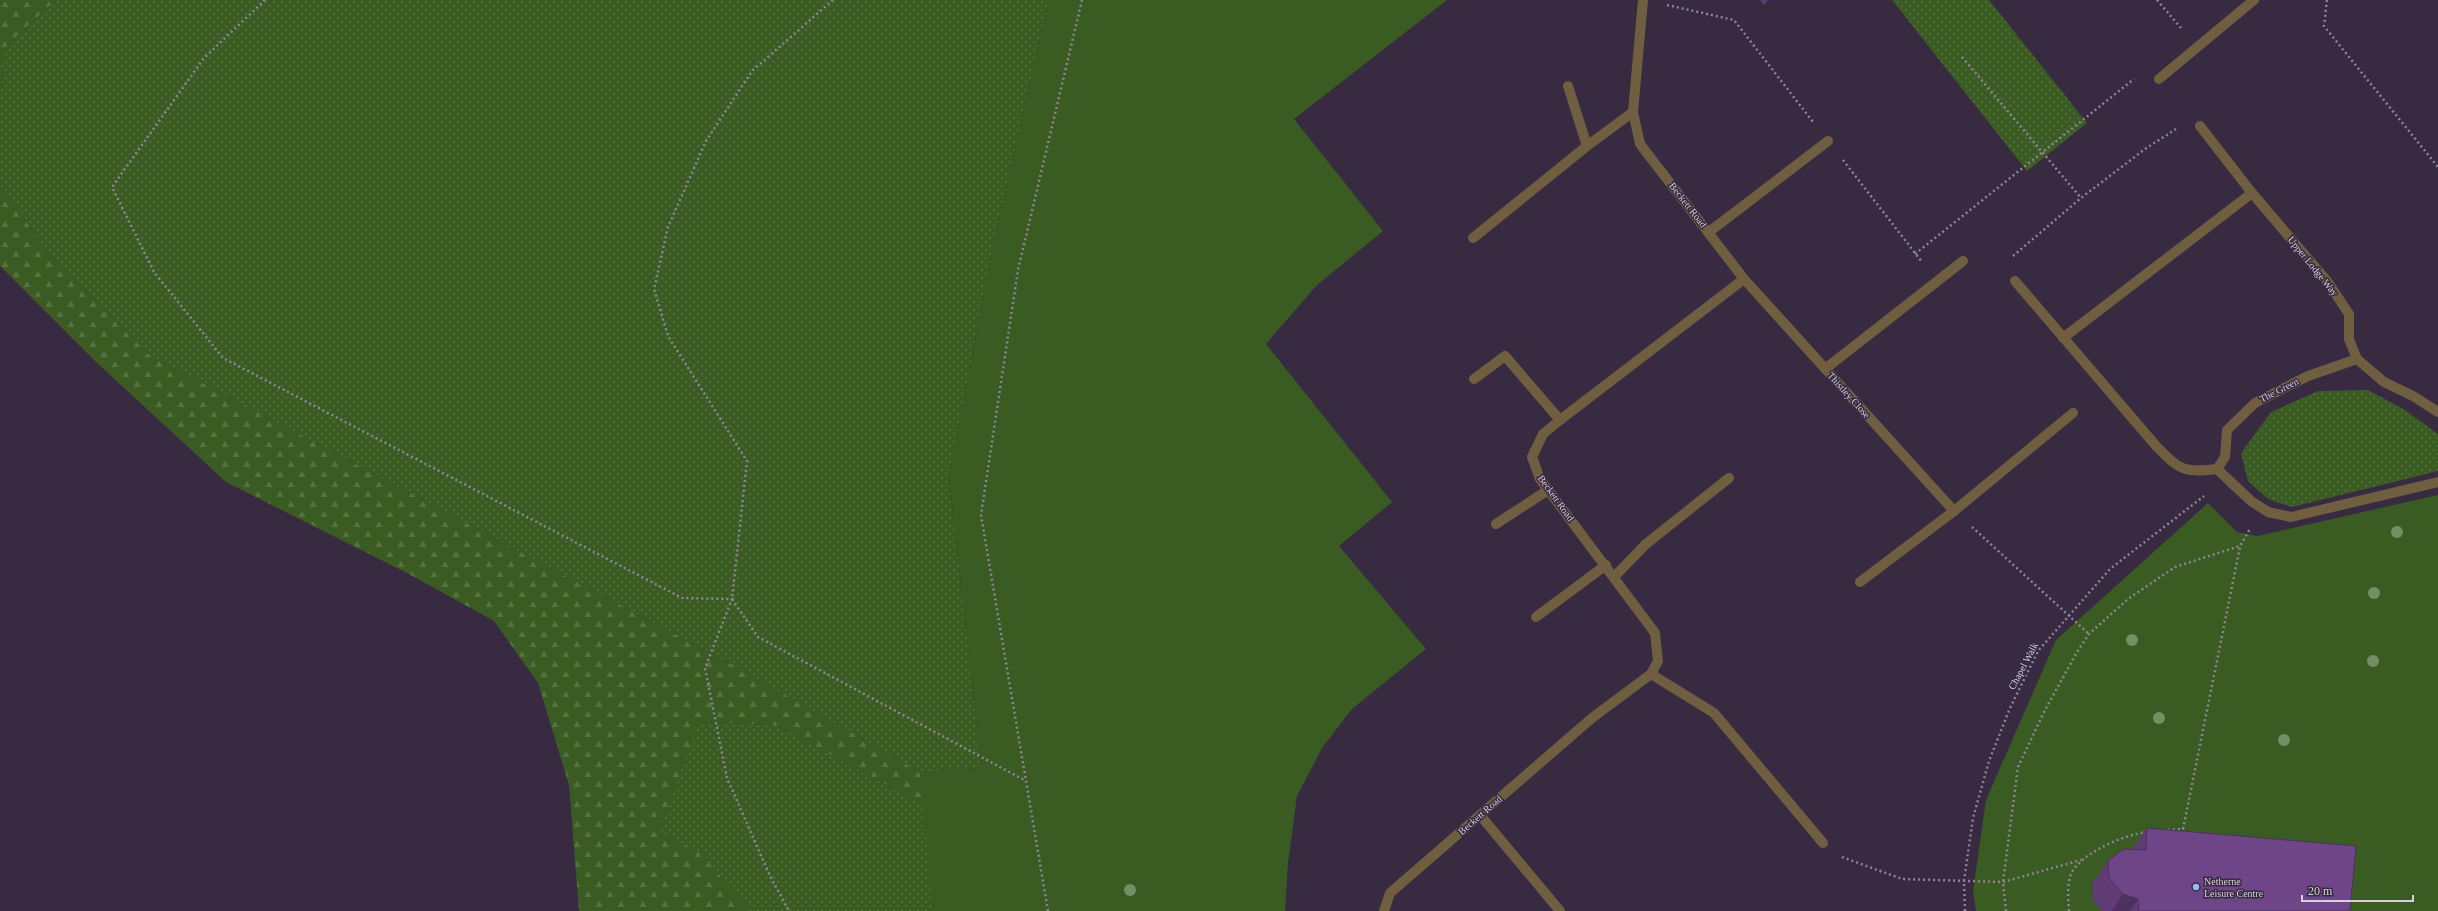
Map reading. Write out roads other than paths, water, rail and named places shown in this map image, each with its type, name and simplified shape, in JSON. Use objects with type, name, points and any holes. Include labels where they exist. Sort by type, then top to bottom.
[{"type":"street","name":"Beckett Road","points":[[1384,911],[1390,893],[1592,718],[1651,674],[1658,661],[1656,633],[1615,576],[1540,479],[1532,457],[1543,434],[1744,279],[1640,144],[1633,112],[1643,0]]},
{"type":"street","points":[[2159,79],[2254,0]]},
{"type":"street","points":[[1568,86],[1587,146]]},
{"type":"street","points":[[1473,238],[1587,146],[1633,112]]},
{"type":"street","name":"Upper Lodge Way","points":[[2200,126],[2252,193],[2327,281],[2349,314],[2349,339],[2357,359],[2384,382],[2413,396],[2438,412]]},
{"type":"street","points":[[1709,232],[1828,141]]},
{"type":"street","points":[[2063,338],[2252,193]]},
{"type":"street","points":[[1825,369],[1963,260]]},
{"type":"street","name":"Thistley Close","points":[[1744,279],[1954,511]]},
{"type":"street","points":[[2015,281],[2157,446],[2177,467],[2198,471],[2217,469],[2251,501],[2268,512],[2291,517],[2438,482]]},
{"type":"street","points":[[1474,379],[1505,356],[1560,420]]},
{"type":"street","name":"The Green","points":[[2217,469],[2225,457],[2227,430],[2255,403],[2308,376],[2357,359]]},
{"type":"street","points":[[1860,582],[1954,511],[2073,413]]},
{"type":"street","points":[[1615,576],[1646,544],[1729,478]]},
{"type":"street","points":[[1496,524],[1548,490]]},
{"type":"street","points":[[1536,617],[1606,565]]},
{"type":"street","points":[[1651,674],[1714,713],[1823,842]]},
{"type":"street","points":[[1480,815],[1560,911]]},
{"type":"place","name":"Netherne Leisure Centre","points":[[2196,887]]}]
